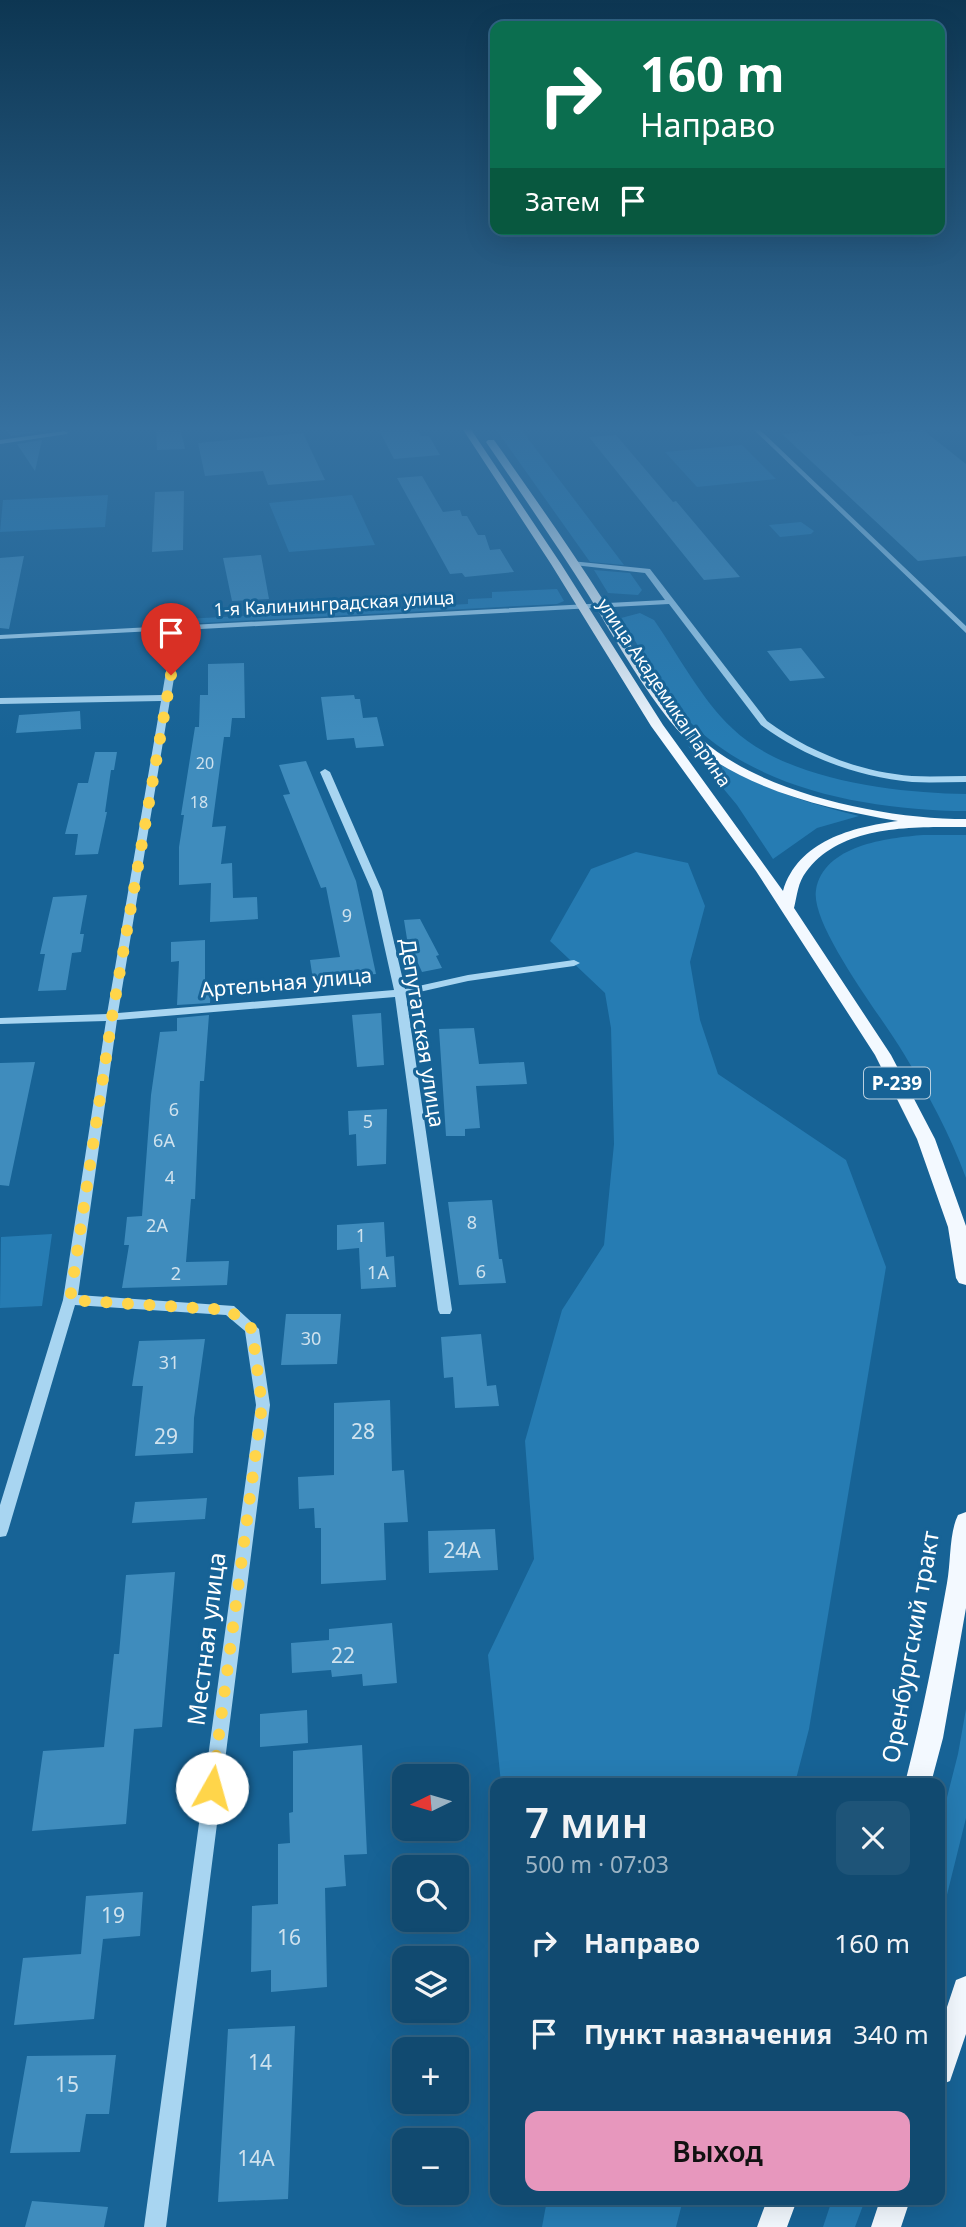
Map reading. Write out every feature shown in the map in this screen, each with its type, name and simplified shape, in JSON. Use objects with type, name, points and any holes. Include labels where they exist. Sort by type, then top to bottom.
[{"type":"main road","name":"улица Академика Парина","points":[[534,532],[657,726],[787,907]]},
{"type":"main road","name":"улица Академика Парина","points":[[553,532],[678,723],[703,747],[734,766],[816,800],[868,812],[939,823]]},
{"type":"main road","points":[[787,907],[792,884],[802,866],[822,849],[845,838],[869,831],[939,823],[966,823]]},
{"type":"main road","name":"Р-239","points":[[787,907],[883,1055],[926,1139],[957,1227],[966,1278]]},
{"type":"main road","name":"Оренбургский тракт","points":[[919,1778],[933,1725],[963,1559],[966,1521]]},
{"type":"main road","points":[[945,2055],[966,1990]]},
{"type":"main road","points":[[772,2227],[780,2205]]},
{"type":"main road","points":[[886,2227],[893,2205]]},
{"type":"street","points":[[863,532],[966,631]]},
{"type":"street","points":[[574,563],[647,571],[764,723],[784,738],[806,750],[865,772],[912,779],[966,779]]},
{"type":"street","name":"1-я Калининградская улица","points":[[0,637],[670,602]]},
{"type":"street","points":[[0,1531],[70,1300],[112,1017],[168,698],[177,628]]},
{"type":"street","points":[[0,701],[168,698]]},
{"type":"street","name":"Депутатская улица","points":[[325,772],[377,891],[400,993],[445,1310]]},
{"type":"street","name":"Артельная улица","points":[[0,1021],[112,1017],[400,993],[468,978],[574,963]]},
{"type":"street","name":"Местная улица","points":[[70,1300],[229,1310],[252,1329],[262,1405],[155,2227]]},
{"type":"shaded area","points":[[281,532],[369,532],[375,545],[289,552]]},
{"type":"shaded area","points":[[569,532],[599,532],[624,565],[590,562]]},
{"type":"shaded area","points":[[775,532],[813,532],[811,534],[780,537]]},
{"type":"shaded area","points":[[594,570],[630,573],[642,590],[638,595],[608,593]]},
{"type":"shaded area","points":[[557,589],[564,601],[557,604],[183,624],[184,619],[468,604],[468,599],[492,598],[492,592]]},
{"type":"shaded area","points":[[640,613],[654,620],[721,717],[755,746],[782,761],[843,780],[907,791],[966,794],[966,811],[930,810],[855,800],[781,780],[747,764],[716,744],[688,720],[670,698],[621,618]]},
{"type":"shaded area","points":[[688,746],[730,770],[770,788],[859,816],[817,828],[773,859],[737,805]]},
{"type":"shaded area","points":[[923,835],[966,835],[966,1178],[930,1099],[836,949],[817,906],[816,890],[821,875],[831,863],[844,854],[875,842]]},
{"type":"shaded area","points":[[636,852],[688,863],[705,906],[690,962],[700,1020],[718,1074],[846,1160],[886,1267],[809,1729],[796,1778],[500,1778],[488,1655],[534,1559],[525,1441],[562,1310],[604,1245],[614,1144],[611,1028],[605,993],[550,941],[591,869]]},
{"type":"shaded area","points":[[52,1234],[42,1306],[0,1308],[1,1237]]},
{"type":"shaded area","points":[[966,1709],[966,1818],[945,1903],[945,1805]]},
{"type":"shaded area","points":[[546,2205],[682,2205],[676,2227],[542,2227]]},
{"type":"shaded area","points":[[830,2205],[863,2205],[855,2227],[823,2227]]},
{"type":"building","points":[[153,532],[183,532],[183,550],[152,552]]},
{"type":"building","points":[[427,532],[476,532],[478,535],[485,535],[490,550],[500,549],[514,572],[465,577],[462,573],[450,574]]},
{"type":"building","points":[[665,532],[702,532],[740,577],[704,580]]},
{"type":"building","points":[[887,532],[966,532],[966,556],[918,561]]},
{"type":"building","points":[[261,555],[269,599],[232,601],[223,558]]},
{"type":"building","points":[[24,556],[9,629],[0,628],[0,558]]},
{"type":"building","points":[[801,648],[825,678],[790,681],[767,651]]},
{"type":"building","points":[[244,663],[245,718],[232,718],[230,737],[224,737],[212,827],[226,826],[221,864],[232,863],[233,898],[257,897],[258,919],[210,922],[211,883],[179,885],[179,847],[184,815],[181,815],[195,727],[199,727],[200,695],[208,695],[208,664]]},
{"type":"building","points":[[354,695],[355,699],[360,699],[363,718],[377,717],[384,746],[356,748],[354,738],[327,740],[321,697]]},
{"type":"building","points":[[80,711],[81,729],[16,733],[19,715]]},
{"type":"building","points":[[95,752],[117,752],[114,770],[111,770],[107,812],[98,854],[75,855],[78,834],[65,834],[78,783],[88,783]]},
{"type":"building","points":[[306,761],[356,881],[376,974],[313,980],[310,960],[340,957],[326,887],[321,888],[283,795],[290,794],[279,765]]},
{"type":"building","points":[[87,895],[80,934],[84,934],[81,952],[72,953],[66,990],[38,991],[45,954],[40,954],[53,897]]},
{"type":"building","points":[[420,919],[439,955],[436,956],[442,968],[422,972],[407,939],[404,920]]},
{"type":"building","points":[[205,940],[205,984],[211,984],[210,1003],[177,1005],[179,961],[171,962],[171,942]]},
{"type":"building","points":[[381,1013],[384,1065],[357,1067],[352,1015]]},
{"type":"building","points":[[209,1015],[204,1081],[200,1081],[195,1199],[191,1199],[186,1262],[229,1261],[227,1285],[122,1288],[129,1245],[124,1245],[127,1217],[142,1216],[151,1095],[160,1032],[177,1031],[177,1018]]},
{"type":"building","points":[[474,1028],[479,1064],[524,1062],[527,1084],[476,1086],[480,1128],[465,1129],[465,1136],[446,1136],[439,1029]]},
{"type":"building","points":[[35,1062],[9,1186],[0,1185],[0,1063]]},
{"type":"building","points":[[387,1109],[386,1164],[357,1166],[356,1134],[349,1135],[348,1111]]},
{"type":"building","points":[[492,1200],[499,1259],[502,1259],[506,1283],[459,1285],[448,1202]]},
{"type":"building","points":[[384,1222],[386,1257],[394,1256],[396,1287],[361,1289],[359,1248],[337,1250],[337,1225]]},
{"type":"building","points":[[286,1314],[341,1314],[337,1364],[281,1365]]},
{"type":"building","points":[[481,1334],[487,1386],[496,1385],[499,1406],[455,1408],[453,1377],[444,1378],[441,1337]]},
{"type":"building","points":[[205,1339],[194,1418],[193,1453],[135,1456],[143,1386],[132,1386],[139,1341]]},
{"type":"building","points":[[390,1400],[392,1471],[404,1470],[408,1522],[384,1523],[386,1580],[321,1584],[321,1528],[315,1528],[314,1508],[299,1509],[298,1477],[334,1475],[334,1403]]},
{"type":"building","points":[[207,1498],[205,1519],[132,1523],[135,1502]]},
{"type":"building","points":[[495,1529],[498,1570],[429,1573],[428,1531]]},
{"type":"building","points":[[175,1572],[162,1727],[134,1729],[126,1824],[32,1831],[43,1751],[104,1747],[114,1654],[119,1654],[126,1575]]},
{"type":"building","points":[[392,1623],[397,1683],[363,1686],[362,1674],[332,1677],[331,1670],[292,1673],[291,1643],[329,1640],[329,1629]]},
{"type":"building","points":[[307,1710],[308,1743],[260,1747],[260,1714]]},
{"type":"building","points":[[362,1745],[367,1854],[344,1855],[346,1886],[325,1888],[327,1987],[271,1992],[271,1970],[251,1972],[252,1906],[278,1904],[278,1844],[290,1843],[293,1751]]},
{"type":"building","points":[[143,1892],[140,1936],[103,1939],[94,2019],[14,2025],[23,1958],[81,1954],[86,1896]]},
{"type":"building","points":[[295,2026],[288,2199],[218,2202],[228,2029]]},
{"type":"building","points":[[116,2055],[109,2114],[86,2114],[80,2152],[10,2153],[27,2056]]},
{"type":"building","points":[[32,2201],[108,2207],[104,2227],[25,2227]]},
{"type":"route","points":[[171,675],[112,1017],[70,1300],[229,1310],[252,1329],[262,1405],[212,1788]]}]
